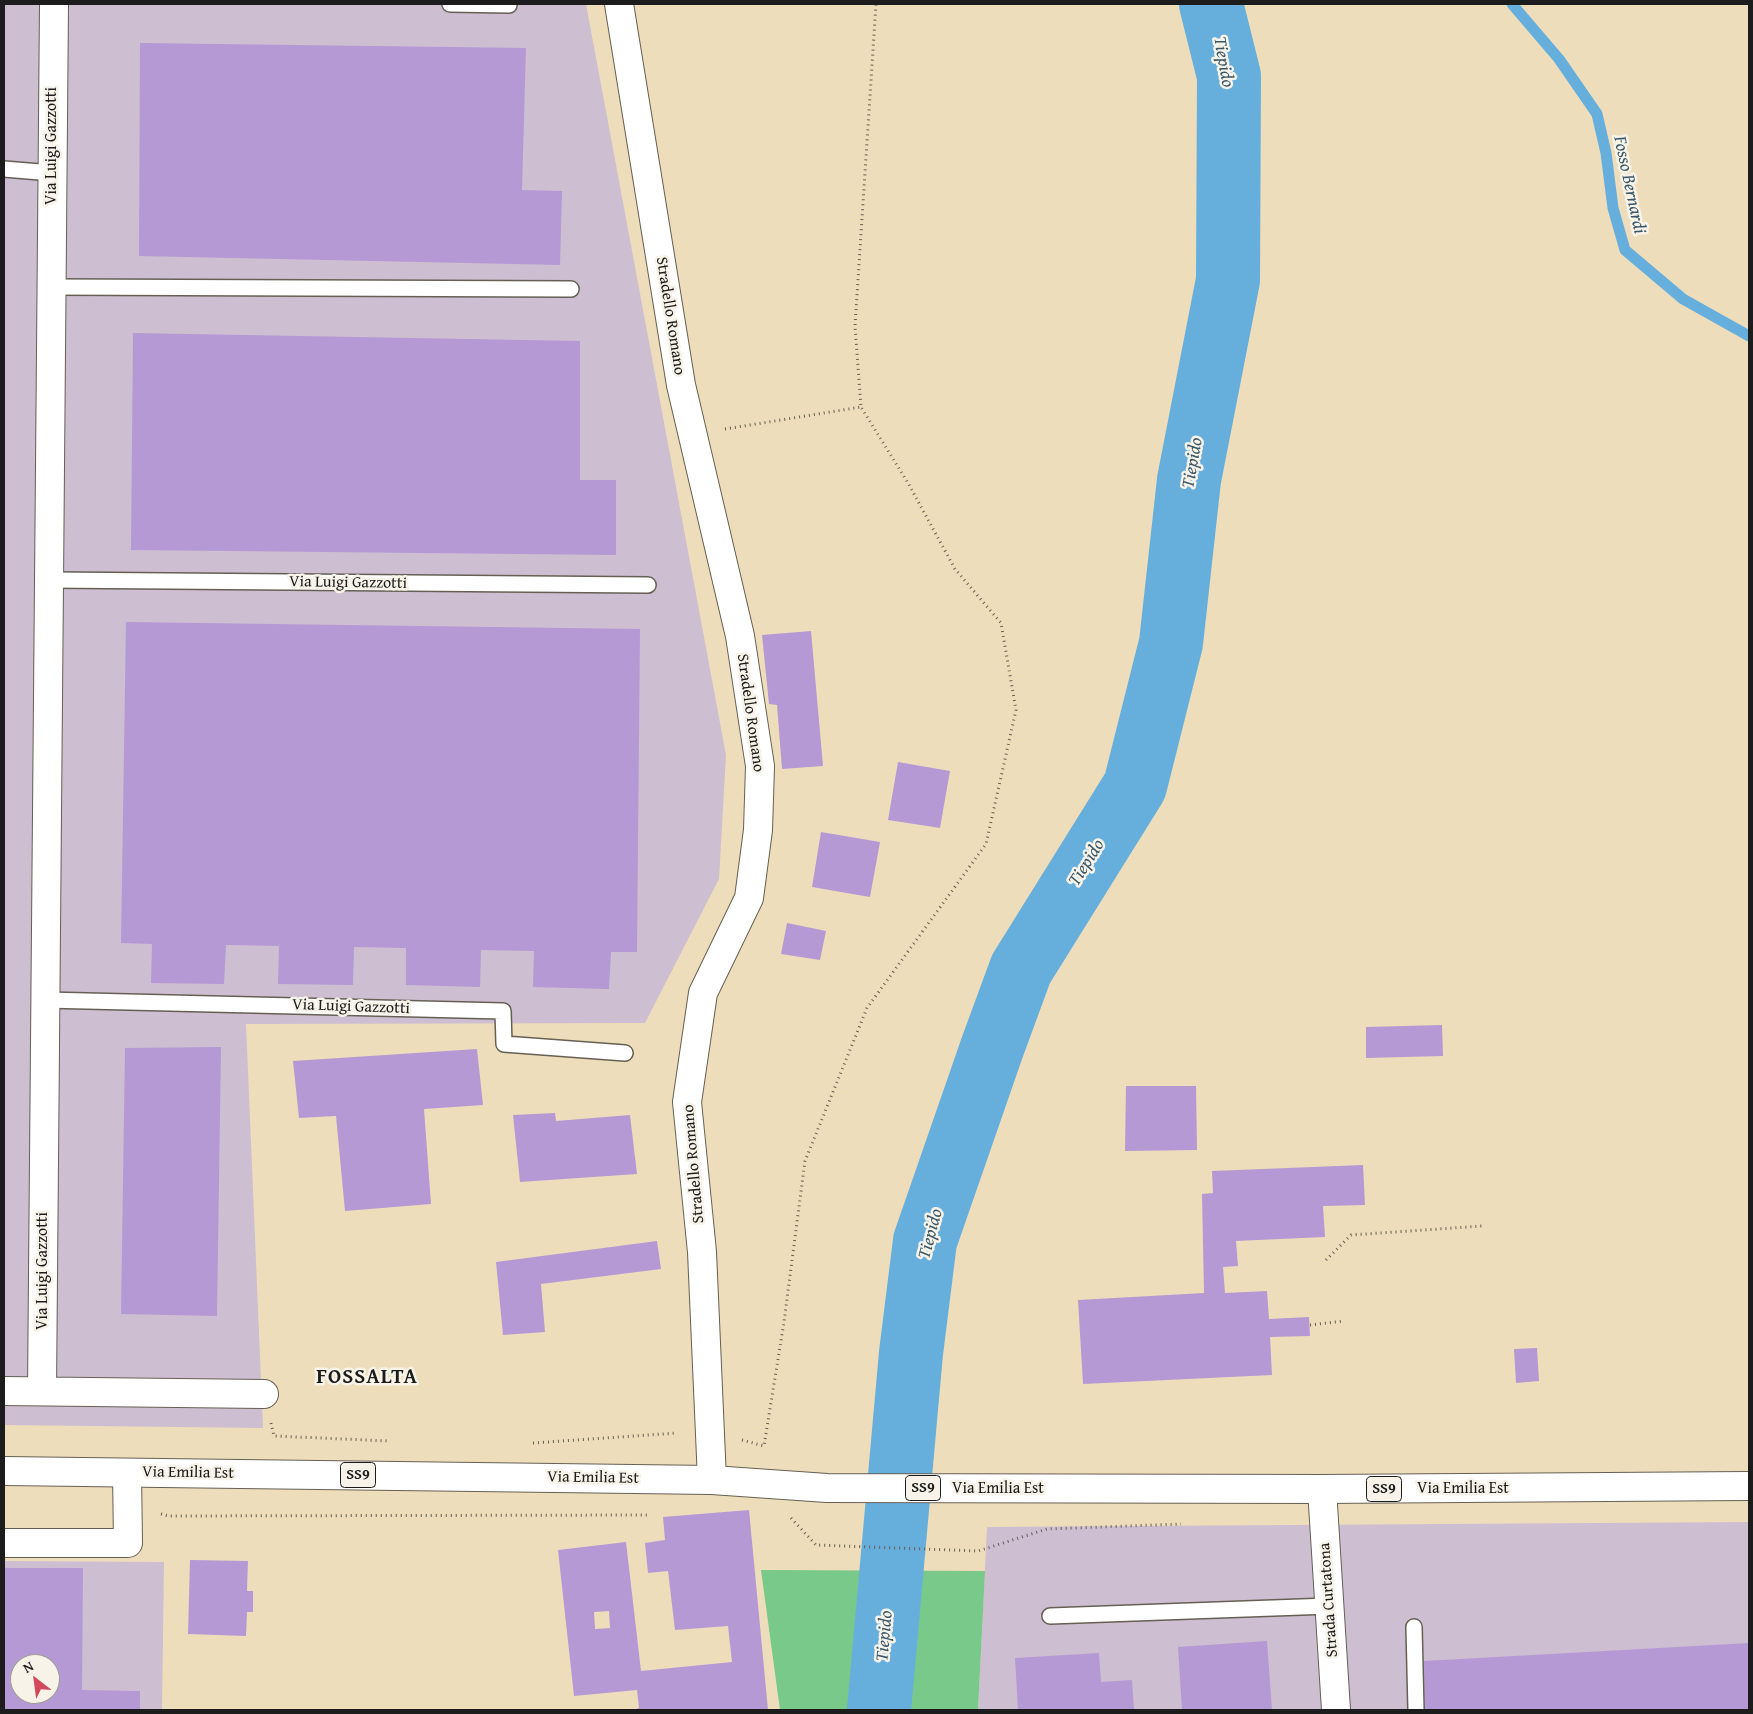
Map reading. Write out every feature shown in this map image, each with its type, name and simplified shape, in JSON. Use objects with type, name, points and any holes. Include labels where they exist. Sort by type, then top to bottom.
[{"type":"street","name":"Via Luigi Gazzotti","points":[[42,1392],[54,4]]},
{"type":"street","name":"Stradello Romano","points":[[619,4],[681,385],[740,636],[760,766],[758,830],[749,898],[703,994],[687,1102],[702,1252],[712,1480]]},
{"type":"street","points":[[4,1391],[264,1394]]},
{"type":"street","name":"Via Emilia Est","points":[[4,1471],[712,1480],[827,1488],[1322,1489],[1749,1486]]},
{"type":"street","name":"Via Emilia Est","points":[[4,1542],[128,1543],[127,1472]]},
{"type":"street","name":"Strada Curtatona","points":[[1322,1489],[1336,1710]]},
{"type":"lane","points":[[450,4],[509,5]]},
{"type":"lane","points":[[4,169],[52,173]]},
{"type":"lane","points":[[51,287],[571,289]]},
{"type":"lane","name":"Via Luigi Gazzotti","points":[[49,580],[648,586]]},
{"type":"lane","name":"Via Luigi Gazzotti","points":[[45,1000],[503,1011],[504,1044],[625,1053]]},
{"type":"lane","points":[[1050,1616],[1330,1606]]},
{"type":"lane","points":[[1414,1627],[1416,1710]]},
{"type":"path","points":[[524,1444],[710,1430],[764,1446],[784,1322],[805,1161],[867,1008],[986,844],[1016,710],[1001,623],[955,569],[908,483],[861,407],[855,326],[876,4]]},
{"type":"path","points":[[693,434],[861,407]]},
{"type":"path","points":[[1326,1260],[1351,1235],[1482,1226]]},
{"type":"path","points":[[1310,1325],[1344,1321]]},
{"type":"path","points":[[264,1394],[274,1436],[398,1441]]},
{"type":"path","points":[[128,1505],[169,1516],[647,1515]]},
{"type":"path","points":[[786,1512],[816,1545],[978,1551],[1047,1529],[1185,1523]]},
{"type":"shaded area","points":[[4,4],[586,4],[726,755],[719,879],[645,1023],[246,1024],[263,1428],[4,1425]]},
{"type":"shaded area","points":[[1749,1522],[1749,1710],[978,1710],[987,1527]]},
{"type":"shaded area","points":[[4,1561],[164,1562],[162,1710],[4,1710]]},
{"type":"green space","points":[[761,1570],[985,1571],[978,1710],[780,1710]]},
{"type":"building","points":[[140,43],[526,48],[522,190],[562,191],[560,265],[139,256]]},
{"type":"building","points":[[133,333],[580,341],[580,480],[616,480],[616,555],[131,550]]},
{"type":"building","points":[[126,622],[640,629],[637,952],[611,952],[609,989],[533,987],[534,951],[481,950],[480,987],[406,985],[406,948],[354,947],[353,985],[278,984],[279,946],[226,945],[224,984],[151,983],[152,944],[121,943]]},
{"type":"building","points":[[811,631],[823,766],[782,769],[777,705],[769,704],[762,635]]},
{"type":"building","points":[[898,762],[950,771],[940,828],[888,820]]},
{"type":"building","points":[[821,832],[880,842],[870,897],[812,887]]},
{"type":"building","points":[[787,923],[826,931],[820,960],[781,954]]},
{"type":"building","points":[[1442,1025],[1443,1056],[1366,1058],[1366,1027]]},
{"type":"building","points":[[221,1047],[217,1316],[121,1314],[125,1048]]},
{"type":"building","points":[[477,1049],[483,1105],[424,1109],[431,1204],[345,1211],[336,1116],[299,1118],[293,1061]]},
{"type":"building","points":[[1126,1086],[1196,1086],[1197,1150],[1125,1151]]},
{"type":"building","points":[[555,1113],[556,1121],[630,1115],[637,1174],[520,1182],[513,1115]]},
{"type":"building","points":[[1363,1165],[1365,1205],[1323,1206],[1325,1237],[1236,1241],[1238,1266],[1223,1267],[1225,1293],[1267,1291],[1269,1319],[1309,1317],[1310,1336],[1270,1337],[1272,1375],[1083,1384],[1078,1300],[1204,1293],[1202,1194],[1213,1193],[1212,1171]]},
{"type":"building","points":[[657,1241],[661,1269],[541,1284],[545,1332],[503,1335],[496,1262]]},
{"type":"building","points":[[1537,1348],[1539,1381],[1516,1383],[1514,1349]]},
{"type":"building","points":[[749,1510],[768,1710],[634,1710],[639,1708],[637,1690],[574,1696],[558,1550],[626,1542],[641,1671],[732,1662],[728,1626],[675,1630],[668,1571],[648,1573],[645,1543],[665,1540],[663,1517]],"holes":[[[609,1611],[610,1628],[595,1629],[594,1612]]]},
{"type":"building","points":[[190,1560],[248,1561],[247,1591],[253,1591],[253,1612],[247,1612],[246,1636],[188,1634]]},
{"type":"building","points":[[4,1568],[83,1568],[82,1690],[140,1691],[140,1710],[4,1710]]},
{"type":"building","points":[[1267,1641],[1272,1710],[1182,1710],[1178,1647]]},
{"type":"building","points":[[1749,1643],[1749,1710],[1425,1710],[1424,1661]]},
{"type":"building","points":[[1099,1653],[1101,1682],[1132,1680],[1134,1710],[1018,1710],[1015,1658]]},
{"type":"waterway","name":"Tiepido","points":[[879,1710],[911,1353],[925,1241],[1021,969],[1135,786],[1171,643],[1189,480],[1228,280],[1229,76],[1211,4]]},
{"type":"waterway","name":"Fosso Bernardi","points":[[1512,4],[1559,59],[1597,114],[1606,153],[1613,208],[1625,250],[1683,299],[1749,336]]},
{"type":"district","name":"FOSSALTA","points":[[367,1378]]}]
